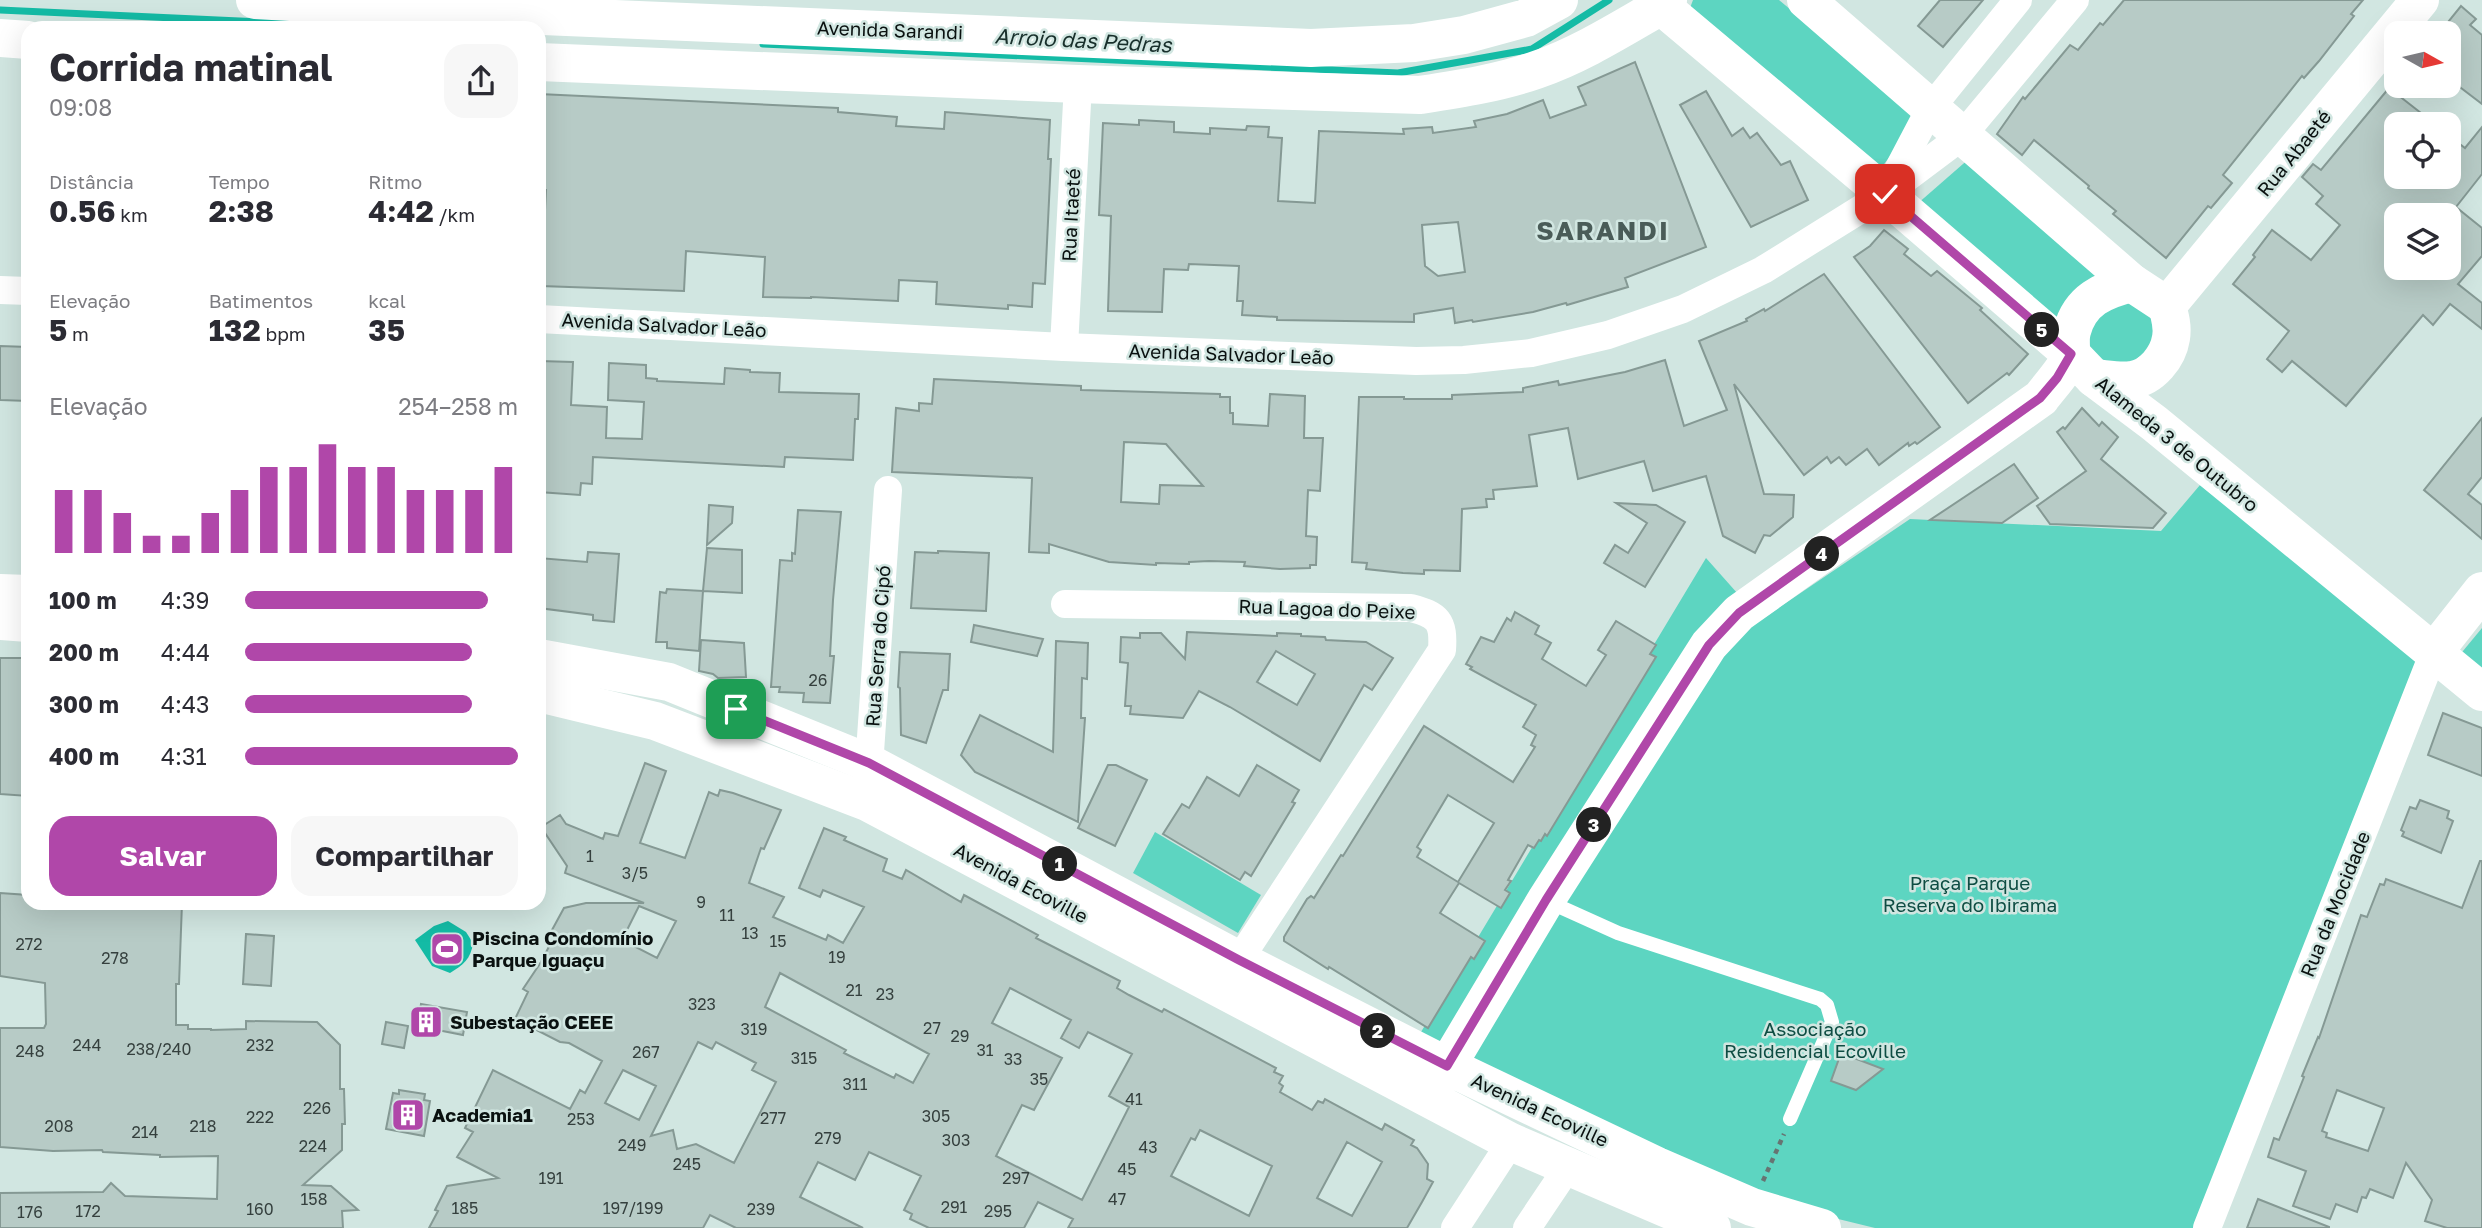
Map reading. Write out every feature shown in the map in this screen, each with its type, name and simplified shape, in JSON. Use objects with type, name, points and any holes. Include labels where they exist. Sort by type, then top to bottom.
[{"type":"street","name":"Avenida Sarandi","points":[[255,0],[507,7],[1311,48],[1414,43],[1464,35],[1526,18],[1559,0]]},
{"type":"street","points":[[1429,1099],[1546,900],[1701,657],[1723,627],[2040,398],[2057,378],[2082,366],[2133,380],[2148,374],[2158,365],[2171,339],[2172,324],[2167,306],[2132,283],[1806,0]]},
{"type":"street","points":[[1885,194],[1930,109],[2018,0]]},
{"type":"street","name":"Avenida Salvador Leão","points":[[546,318],[1064,347],[1416,361],[1464,360],[1531,353],[1608,335],[1683,309],[1763,270],[1885,194],[1961,137],[2075,0]]},
{"type":"street","name":"Rua Abaeté","points":[[2167,306],[2420,0]]},
{"type":"street","points":[[546,62],[1420,95],[1473,88],[1537,70],[1577,53],[1661,2]]},
{"type":"street","name":"Alameda 3 de Outubro","points":[[1661,2],[2082,366],[2482,692]]},
{"type":"street","points":[[0,38],[21,40]]},
{"type":"street","name":"Rua Itaeté","points":[[1064,347],[1077,84]]},
{"type":"street","points":[[2082,366],[2072,330],[2079,312],[2092,298],[2109,289],[2132,283]]},
{"type":"street","points":[[0,290],[21,291]]},
{"type":"street","points":[[2143,416],[2143,396],[2148,374]]},
{"type":"street","name":"Rua Serra do Cipó","points":[[867,802],[888,490]]},
{"type":"street","name":"Rua da Mocidade","points":[[2207,1228],[2434,652],[2482,590]]},
{"type":"street","points":[[0,593],[21,594]]},
{"type":"street","name":"Rua Lagoa do Peixe","points":[[1065,604],[1411,608],[1437,618],[1443,633],[1442,650],[1239,960]]},
{"type":"street","points":[[0,621],[21,622]]},
{"type":"street","name":"Avenida Ecoville","points":[[546,659],[669,682],[869,763],[1239,960],[1447,1066],[1657,1166],[1752,1207],[1822,1228]]},
{"type":"street","name":"Avenida Ecoville","points":[[546,695],[655,720],[867,802],[1511,1142],[1712,1228]]},
{"type":"street","points":[[1455,1228],[1511,1142]]},
{"type":"street","points":[[1639,1199],[1657,1166]]},
{"type":"street","points":[[1527,1228],[1568,1167]]},
{"type":"lane","points":[[1546,900],[1618,933],[1820,999],[1827,1005],[1832,1022],[1790,1119]]},
{"type":"path","points":[[1752,1207],[1790,1119]]},
{"type":"green space","points":[[1693,0],[1779,0],[1920,117],[1878,172],[1687,16]]},
{"type":"green space","points":[[1971,157],[2110,275],[2062,335],[1916,205]]},
{"type":"green space","points":[[2126,298],[2154,318],[2157,342],[2122,371],[2091,356],[2087,320]]},
{"type":"green space","name":"Praça Parque Reserva do Ibirama","points":[[2200,485],[2419,656],[2197,1228],[1875,1228],[1756,1199],[1418,1037],[1706,558],[1754,612],[1743,632],[1910,519],[2161,531]]},
{"type":"green space","points":[[2482,628],[2482,677],[2458,657]]},
{"type":"green space","points":[[1155,832],[1261,895],[1238,933],[1133,873]]},
{"type":"shaded area","name":"Piscina Condomínio Parque Iguaçu","points":[[448,921],[466,932],[473,943],[466,961],[450,973],[432,966],[415,940],[434,926]]},
{"type":"building","points":[[1940,0],[1983,0],[1943,47],[1918,26]]},
{"type":"building","points":[[2124,0],[2363,0],[2319,61],[2304,78],[2302,76],[2223,175],[2232,183],[2211,208],[2208,206],[2166,258],[2113,214],[2116,211],[2034,140],[2022,155],[1997,134],[2023,97],[2025,99],[2070,45],[2078,50]]},
{"type":"building","points":[[2461,6],[2476,19],[2470,25],[2482,35],[2482,104],[2461,88],[2461,21],[2449,21]]},
{"type":"building","points":[[1635,62],[1706,247],[1625,278],[1628,287],[1567,305],[1566,303],[1533,312],[1473,322],[1455,323],[1453,308],[1414,314],[1414,322],[1277,320],[1277,317],[1242,315],[1243,301],[1237,301],[1239,266],[1189,264],[1188,270],[1164,269],[1162,312],[1108,311],[1111,216],[1099,215],[1103,123],[1139,125],[1139,120],[1174,122],[1174,132],[1210,134],[1210,128],[1246,130],[1247,126],[1269,127],[1268,137],[1282,138],[1278,201],[1315,203],[1319,131],[1404,134],[1403,129],[1432,127],[1433,133],[1476,127],[1474,121],[1507,114],[1543,100],[1550,118],[1586,105],[1578,87]],"holes":[[[1458,222],[1465,272],[1438,276],[1425,266],[1422,225]]]},
{"type":"building","points":[[1706,91],[1732,136],[1743,128],[1750,138],[1757,133],[1781,165],[1790,161],[1808,200],[1751,227],[1680,105]]},
{"type":"building","points":[[546,94],[838,108],[838,112],[897,117],[896,126],[944,129],[945,112],[1050,120],[1048,159],[1051,159],[1045,284],[1033,283],[1032,307],[1008,305],[1008,309],[936,304],[937,282],[899,280],[898,301],[763,297],[765,257],[686,251],[684,291],[546,286]]},
{"type":"building","points":[[2384,94],[2384,98],[2402,98],[2420,112],[2384,112],[2384,189],[2461,189],[2461,145],[2465,148],[2482,127],[2482,174],[2459,203],[2384,203],[2384,280],[2461,280],[2461,211],[2482,228],[2482,256],[2458,284],[2482,303],[2482,329],[2450,304],[2433,325],[2423,315],[2346,406],[2292,361],[2282,372],[2267,359],[2289,331],[2233,284],[2272,230],[2311,260],[2340,225],[2316,204],[2323,196],[2302,177],[2313,164],[2321,170]]},
{"type":"building","points":[[1884,230],[1908,249],[1904,254],[1931,276],[1937,271],[1982,308],[1980,310],[2028,354],[2009,375],[2007,373],[1968,403],[1854,257],[1870,246]]},
{"type":"building","points":[[1824,274],[1940,427],[1917,444],[1915,442],[1909,446],[1908,443],[1879,465],[1867,449],[1846,465],[1839,457],[1831,463],[1827,457],[1804,475],[1734,384],[1764,494],[1794,495],[1793,517],[1770,536],[1764,535],[1755,553],[1723,536],[1706,476],[1653,491],[1644,461],[1578,479],[1568,428],[1529,435],[1537,486],[1493,490],[1494,499],[1486,499],[1487,507],[1462,509],[1460,571],[1424,570],[1424,574],[1403,573],[1366,569],[1367,563],[1352,562],[1359,397],[1452,399],[1452,395],[1523,392],[1523,388],[1558,381],[1559,385],[1625,372],[1665,360],[1684,426],[1727,410],[1699,341],[1747,321],[1746,319],[1764,309],[1765,311]]},
{"type":"building","points":[[0,346],[21,347],[21,401],[0,400]]},
{"type":"building","points":[[546,361],[573,362],[571,405],[607,407],[606,438],[642,439],[644,402],[608,400],[609,363],[646,365],[646,378],[657,381],[724,384],[725,368],[780,373],[779,392],[859,394],[853,460],[785,457],[784,467],[593,457],[592,484],[581,483],[580,495],[546,493]]},
{"type":"building","points":[[934,379],[1081,386],[1081,390],[1220,394],[1220,397],[1230,397],[1233,424],[1268,426],[1270,394],[1305,396],[1304,438],[1323,438],[1320,491],[1308,490],[1306,536],[1317,537],[1316,565],[1310,565],[1310,568],[1280,569],[1244,566],[1245,562],[1209,561],[1156,565],[1109,562],[1049,544],[1049,553],[1029,552],[1032,478],[892,472],[896,408],[919,411],[919,403],[932,404]],"holes":[[[1124,442],[1166,444],[1203,486],[1160,485],[1159,504],[1121,502]]]},
{"type":"building","points":[[2082,408],[2099,426],[2102,422],[2118,437],[2101,459],[2166,513],[2153,528],[2050,524],[2037,506],[2086,471],[2057,432],[2063,427],[2065,429]]},
{"type":"building","points":[[2482,418],[2482,477],[2468,494],[2482,505],[2482,539],[2424,490]]},
{"type":"building","points":[[2014,464],[2038,498],[2002,523],[1930,520]]},
{"type":"building","points":[[1616,503],[1656,505],[1685,522],[1645,587],[1604,563],[1615,545],[1628,553],[1647,523]]},
{"type":"building","points":[[709,505],[733,507],[732,523],[707,545]]},
{"type":"building","points":[[798,510],[841,512],[833,600],[830,656],[834,656],[830,703],[803,702],[804,693],[779,692],[780,687],[771,687],[780,560],[792,561],[792,553],[795,554]]},
{"type":"building","points":[[707,548],[742,550],[742,593],[703,591]]},
{"type":"building","points":[[588,552],[619,554],[614,622],[593,620],[593,615],[546,609],[546,559],[587,562]]},
{"type":"building","points":[[915,552],[989,553],[986,611],[911,608]]},
{"type":"building","points":[[667,589],[703,591],[699,651],[667,648],[667,642],[656,642],[660,592],[666,593]]},
{"type":"building","points":[[1515,612],[1539,626],[1535,634],[1551,643],[1542,659],[1586,686],[1606,655],[1598,650],[1616,621],[1656,645],[1650,654],[1656,657],[1547,836],[1545,834],[1534,848],[1528,845],[1508,880],[1511,881],[1505,890],[1510,893],[1501,908],[1459,883],[1440,913],[1485,941],[1474,959],[1471,957],[1428,1028],[1329,967],[1328,969],[1284,941],[1284,937],[1307,899],[1311,896],[1314,898],[1341,855],[1343,856],[1424,726],[1513,782],[1535,747],[1531,745],[1536,735],[1523,727],[1536,705],[1470,669],[1472,667],[1466,664],[1481,637],[1494,642],[1507,618],[1511,621]],"holes":[[[1448,795],[1494,823],[1458,882],[1417,857],[1421,850],[1417,847]]]},
{"type":"building","points":[[974,625],[1043,639],[1037,656],[971,642]]},
{"type":"building","points":[[1187,632],[1277,636],[1277,633],[1301,634],[1325,637],[1326,640],[1366,642],[1393,658],[1372,690],[1364,685],[1320,761],[1199,691],[1183,718],[1130,714],[1131,706],[1125,706],[1128,663],[1120,662],[1121,637],[1140,638],[1140,633],[1161,633],[1185,659]],"holes":[[[1276,651],[1315,674],[1297,705],[1257,682]]]},
{"type":"building","points":[[701,640],[744,643],[746,677],[718,678],[699,671]]},
{"type":"building","points":[[1056,641],[1088,643],[1087,679],[1082,678],[1081,718],[1085,718],[1078,822],[975,772],[961,755],[980,715],[1053,752]]},
{"type":"building","points":[[900,652],[950,654],[948,690],[943,690],[926,743],[901,735],[898,687]]},
{"type":"building","points":[[0,658],[21,658],[21,796],[0,794]]},
{"type":"building","points":[[2443,713],[2482,728],[2482,776],[2428,755]]},
{"type":"building","points":[[645,763],[666,771],[640,843],[685,858],[709,792],[718,796],[720,790],[733,793],[781,810],[764,849],[761,848],[749,883],[784,897],[773,917],[826,940],[828,935],[843,943],[864,907],[823,890],[820,897],[799,888],[824,828],[846,837],[844,840],[887,859],[883,871],[902,879],[906,870],[961,902],[964,895],[1038,935],[1036,938],[1120,981],[1117,988],[1129,995],[1162,1012],[1164,1009],[1276,1068],[1274,1072],[1283,1076],[1279,1083],[1283,1086],[1280,1092],[1312,1110],[1318,1101],[1323,1103],[1325,1099],[1382,1130],[1385,1124],[1414,1140],[1411,1145],[1417,1148],[1428,1164],[1427,1179],[1433,1182],[1407,1228],[1068,1228],[1073,1219],[1038,1202],[1024,1228],[929,1228],[910,1219],[912,1214],[904,1210],[921,1176],[869,1152],[855,1180],[818,1162],[800,1197],[863,1228],[736,1228],[710,1215],[703,1228],[429,1228],[447,1186],[498,1178],[457,1157],[473,1132],[465,1128],[493,1070],[570,1109],[580,1090],[585,1093],[602,1061],[515,1019],[528,992],[523,989],[556,933],[552,930],[564,908],[586,903],[644,903],[565,873],[567,866],[546,834],[546,824],[560,815],[566,824],[603,839],[605,833],[618,836]],"holes":[[[639,906],[676,921],[657,958],[622,940]],[[780,973],[929,1054],[913,1083],[896,1074],[894,1078],[844,1053],[846,1050],[765,1007]],[[1010,988],[1071,1020],[1061,1038],[1079,1048],[1088,1032],[1132,1054],[1109,1096],[1129,1107],[1082,1200],[996,1156],[1022,1105],[1034,1110],[1062,1058],[992,1023]],[[698,1042],[712,1049],[716,1042],[756,1063],[752,1070],[776,1082],[734,1163],[696,1144],[677,1149],[673,1130],[651,1136]],[[623,1070],[656,1086],[639,1120],[605,1103]],[[1200,1130],[1272,1166],[1249,1216],[1171,1176],[1191,1138],[1195,1140]],[[1347,1142],[1382,1162],[1352,1216],[1317,1198]]]},
{"type":"building","points":[[1108,765],[1116,765],[1147,780],[1115,846],[1078,828]]},
{"type":"building","points":[[1257,765],[1299,790],[1292,802],[1295,803],[1251,876],[1245,872],[1240,880],[1163,834],[1182,804],[1189,808],[1207,777],[1239,796]]},
{"type":"building","points":[[2420,800],[2449,811],[2447,818],[2453,821],[2441,853],[2402,836],[2404,832],[2401,830],[2410,807],[2416,809]]},
{"type":"building","points":[[2482,861],[2482,1228],[2447,1228],[2425,1221],[2432,1200],[2406,1163],[2393,1198],[2370,1189],[2366,1198],[2362,1197],[2357,1212],[2336,1204],[2330,1219],[2293,1206],[2306,1171],[2268,1157],[2274,1138],[2279,1140],[2319,1038],[2361,915],[2367,917],[2380,884],[2384,885],[2386,879],[2462,908]],"holes":[[[2337,1090],[2384,1108],[2368,1151],[2326,1137],[2327,1133],[2322,1131]]]},
{"type":"building","points":[[0,893],[21,894],[21,910],[182,910],[176,1025],[188,1025],[188,1029],[211,1030],[246,1029],[246,1021],[317,1022],[340,1045],[340,1089],[344,1089],[345,1124],[342,1124],[342,1150],[303,1185],[331,1186],[358,1210],[342,1211],[343,1228],[0,1228],[0,1193],[103,1192],[111,1183],[125,1196],[217,1199],[218,1156],[160,1157],[102,1150],[53,1151],[0,1147],[0,1028],[44,1028],[46,1024],[45,983],[0,976]]},
{"type":"building","points":[[246,934],[274,936],[271,986],[243,984]]},
{"type":"building","points":[[421,1004],[467,1012],[463,1035],[417,1026]]},
{"type":"building","points":[[386,1022],[408,1026],[404,1048],[382,1044]]},
{"type":"building","points":[[1841,1053],[1883,1069],[1856,1090],[1831,1081]]},
{"type":"building","name":"Academia1","points":[[399,1090],[425,1094],[424,1100],[430,1101],[424,1136],[386,1129],[393,1093],[399,1094]]},
{"type":"building","points":[[2258,1199],[2329,1227],[2329,1228],[2247,1228]]},
{"type":"waterway","name":"Arroio das Pedras","points":[[763,44],[1398,73],[1532,49],[1609,0]]},
{"type":"waterway","name":"Arroio das Pedras","points":[[0,10],[241,21]]},
{"type":"place","name":"Piscina Condomínio Parque Iguaçu","points":[[447,949]]},
{"type":"place","name":"Subestação CEEE","points":[[426,1022]]},
{"type":"place","name":"Academia1","points":[[408,1115]]},
{"type":"district","name":"SARANDI","points":[[1603,231]]},
{"type":"route","points":[[736,709],[869,763],[1239,960],[1447,1066],[1546,900],[1723,627],[2040,398],[2057,378],[2071,354],[1885,194]]},
{"type":"park label","name":"Associação Residencial Ecoville","points":[[1815,1040]]}]
